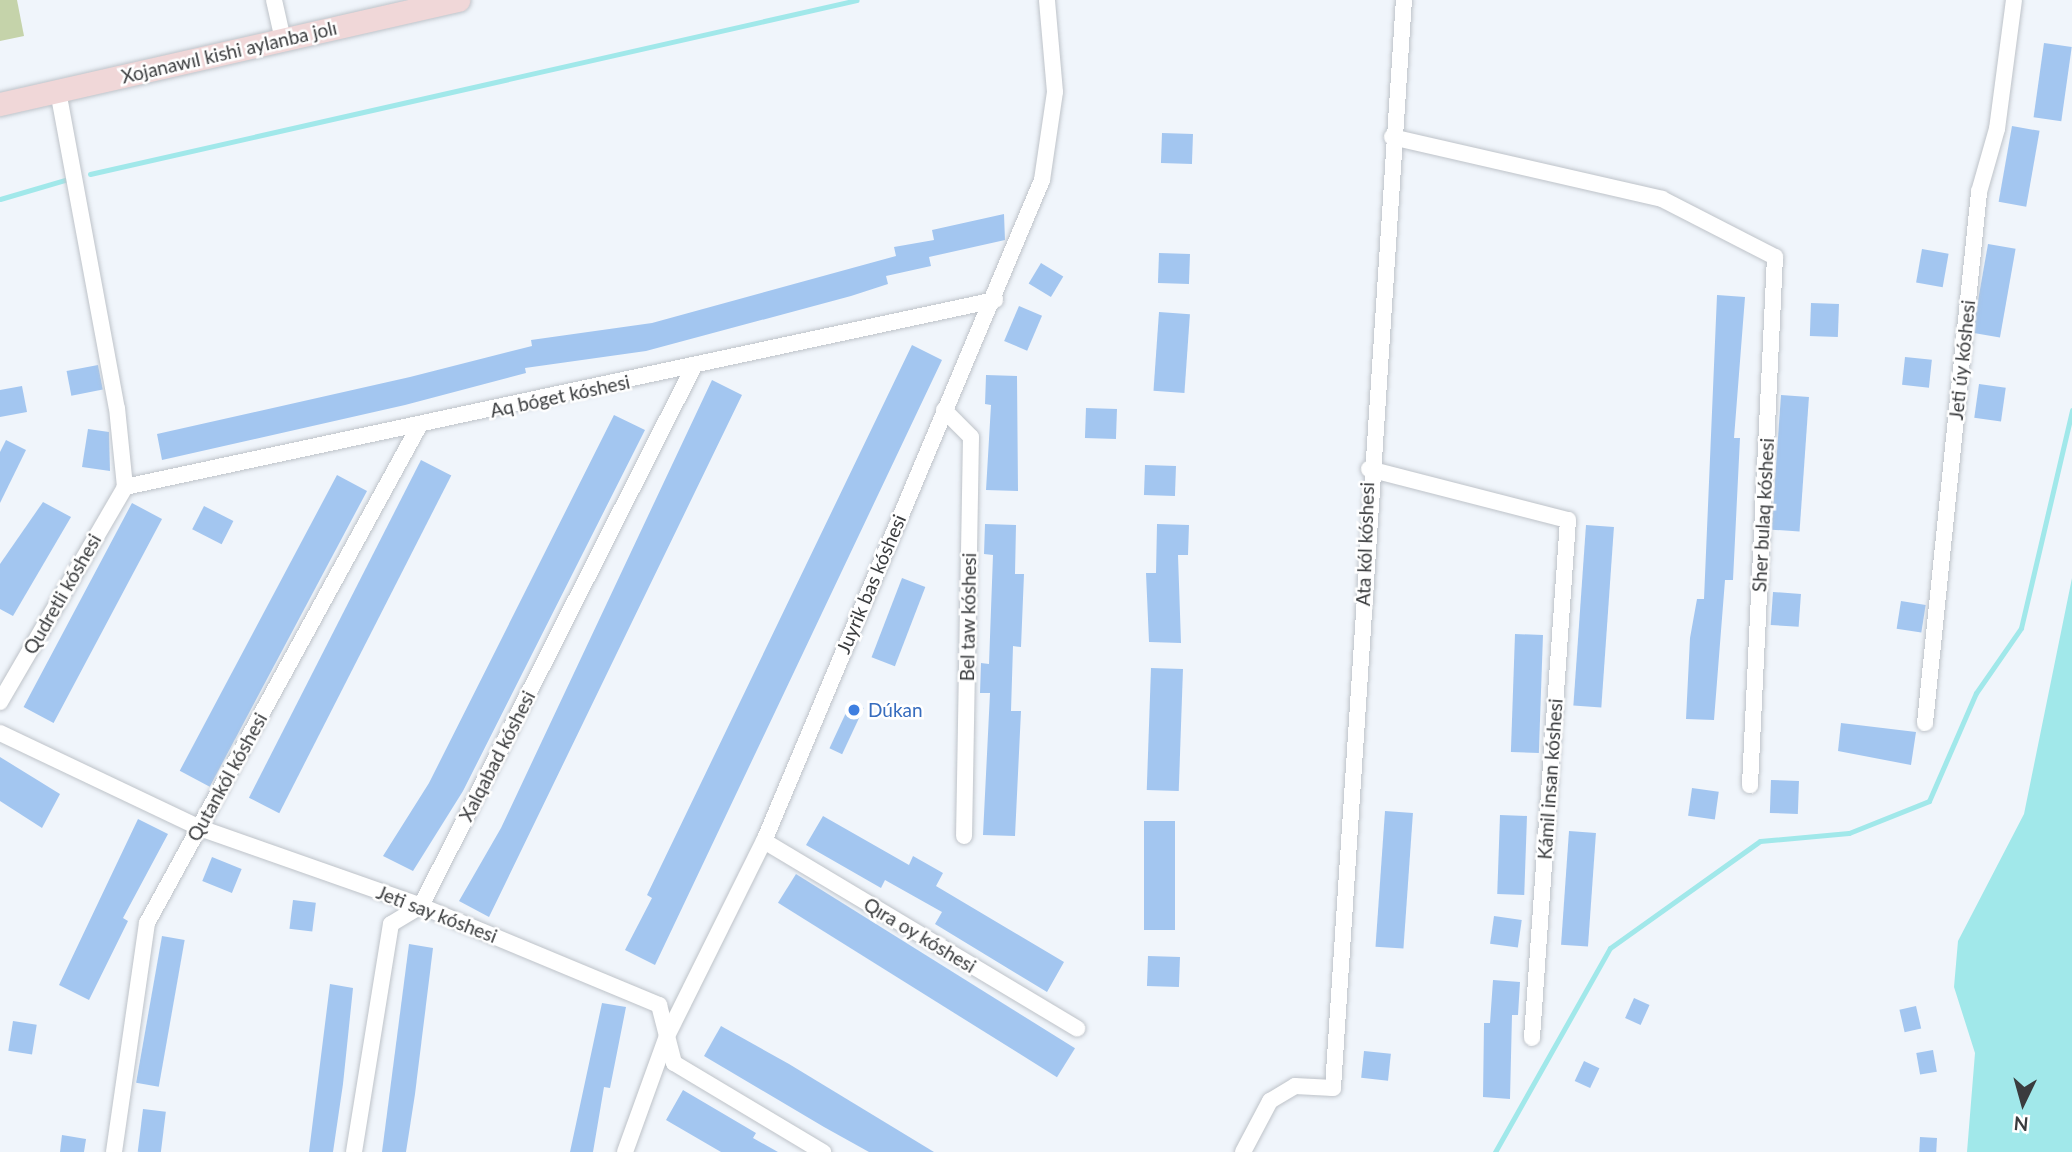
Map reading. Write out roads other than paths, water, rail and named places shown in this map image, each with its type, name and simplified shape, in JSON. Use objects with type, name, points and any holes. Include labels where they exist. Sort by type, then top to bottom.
[{"type":"main road","name":"Xojanawıl kishi aylanba jolı","points":[[0,104],[458,0]]},
{"type":"street","points":[[274,0],[284,40]]},
{"type":"street","name":"Juyrik bas kóshesi","points":[[625,1152],[667,1036],[764,841],[944,410],[995,300],[1042,180],[1055,92],[1047,0]]},
{"type":"street","name":"Ata kól kóshesi","points":[[1243,1152],[1270,1101],[1295,1086],[1333,1088],[1369,470],[1404,0]]},
{"type":"street","name":"Jeti úy kóshesi","points":[[1925,723],[1979,192],[1997,129],[2014,0]]},
{"type":"street","points":[[58,92],[117,408],[125,487]]},
{"type":"street","name":"Sher bulaq kóshesi","points":[[1392,137],[1662,200],[1765,249],[1775,257],[1750,785]]},
{"type":"street","name":"Aq bóget kóshesi","points":[[125,487],[418,428],[995,300]]},
{"type":"street","name":"Xalqabad kóshesi","points":[[421,906],[692,368]]},
{"type":"street","name":"Bel taw kóshesi","points":[[944,410],[971,438],[964,836]]},
{"type":"street","name":"Qutankól kóshesi","points":[[114,1152],[147,923],[418,428]]},
{"type":"street","name":"Kámil insan kóshesi","points":[[1369,470],[1568,520],[1532,1038]]},
{"type":"street","name":"Qudretli kóshesi","points":[[0,702],[125,487]]},
{"type":"street","name":"Jeti say kóshesi","points":[[0,733],[200,828],[421,906],[659,1005],[674,1063],[823,1152]]},
{"type":"street","name":"Qıra oy kóshesi","points":[[764,841],[1077,1028]]},
{"type":"street","points":[[354,1152],[391,924],[421,906]]},
{"type":"water","points":[[2072,578],[2072,1152],[1967,1152],[1975,1053],[1954,987],[1958,941],[2024,814]]},
{"type":"waterway","points":[[90,174],[857,0]]},
{"type":"waterway","points":[[0,199],[65,180]]},
{"type":"waterway","points":[[1495,1152],[1610,948],[1760,841],[1849,833],[1929,801],[1976,693],[2021,628],[2072,410]]},
{"type":"place","name":"Dúkan","points":[[854,710]]}]
